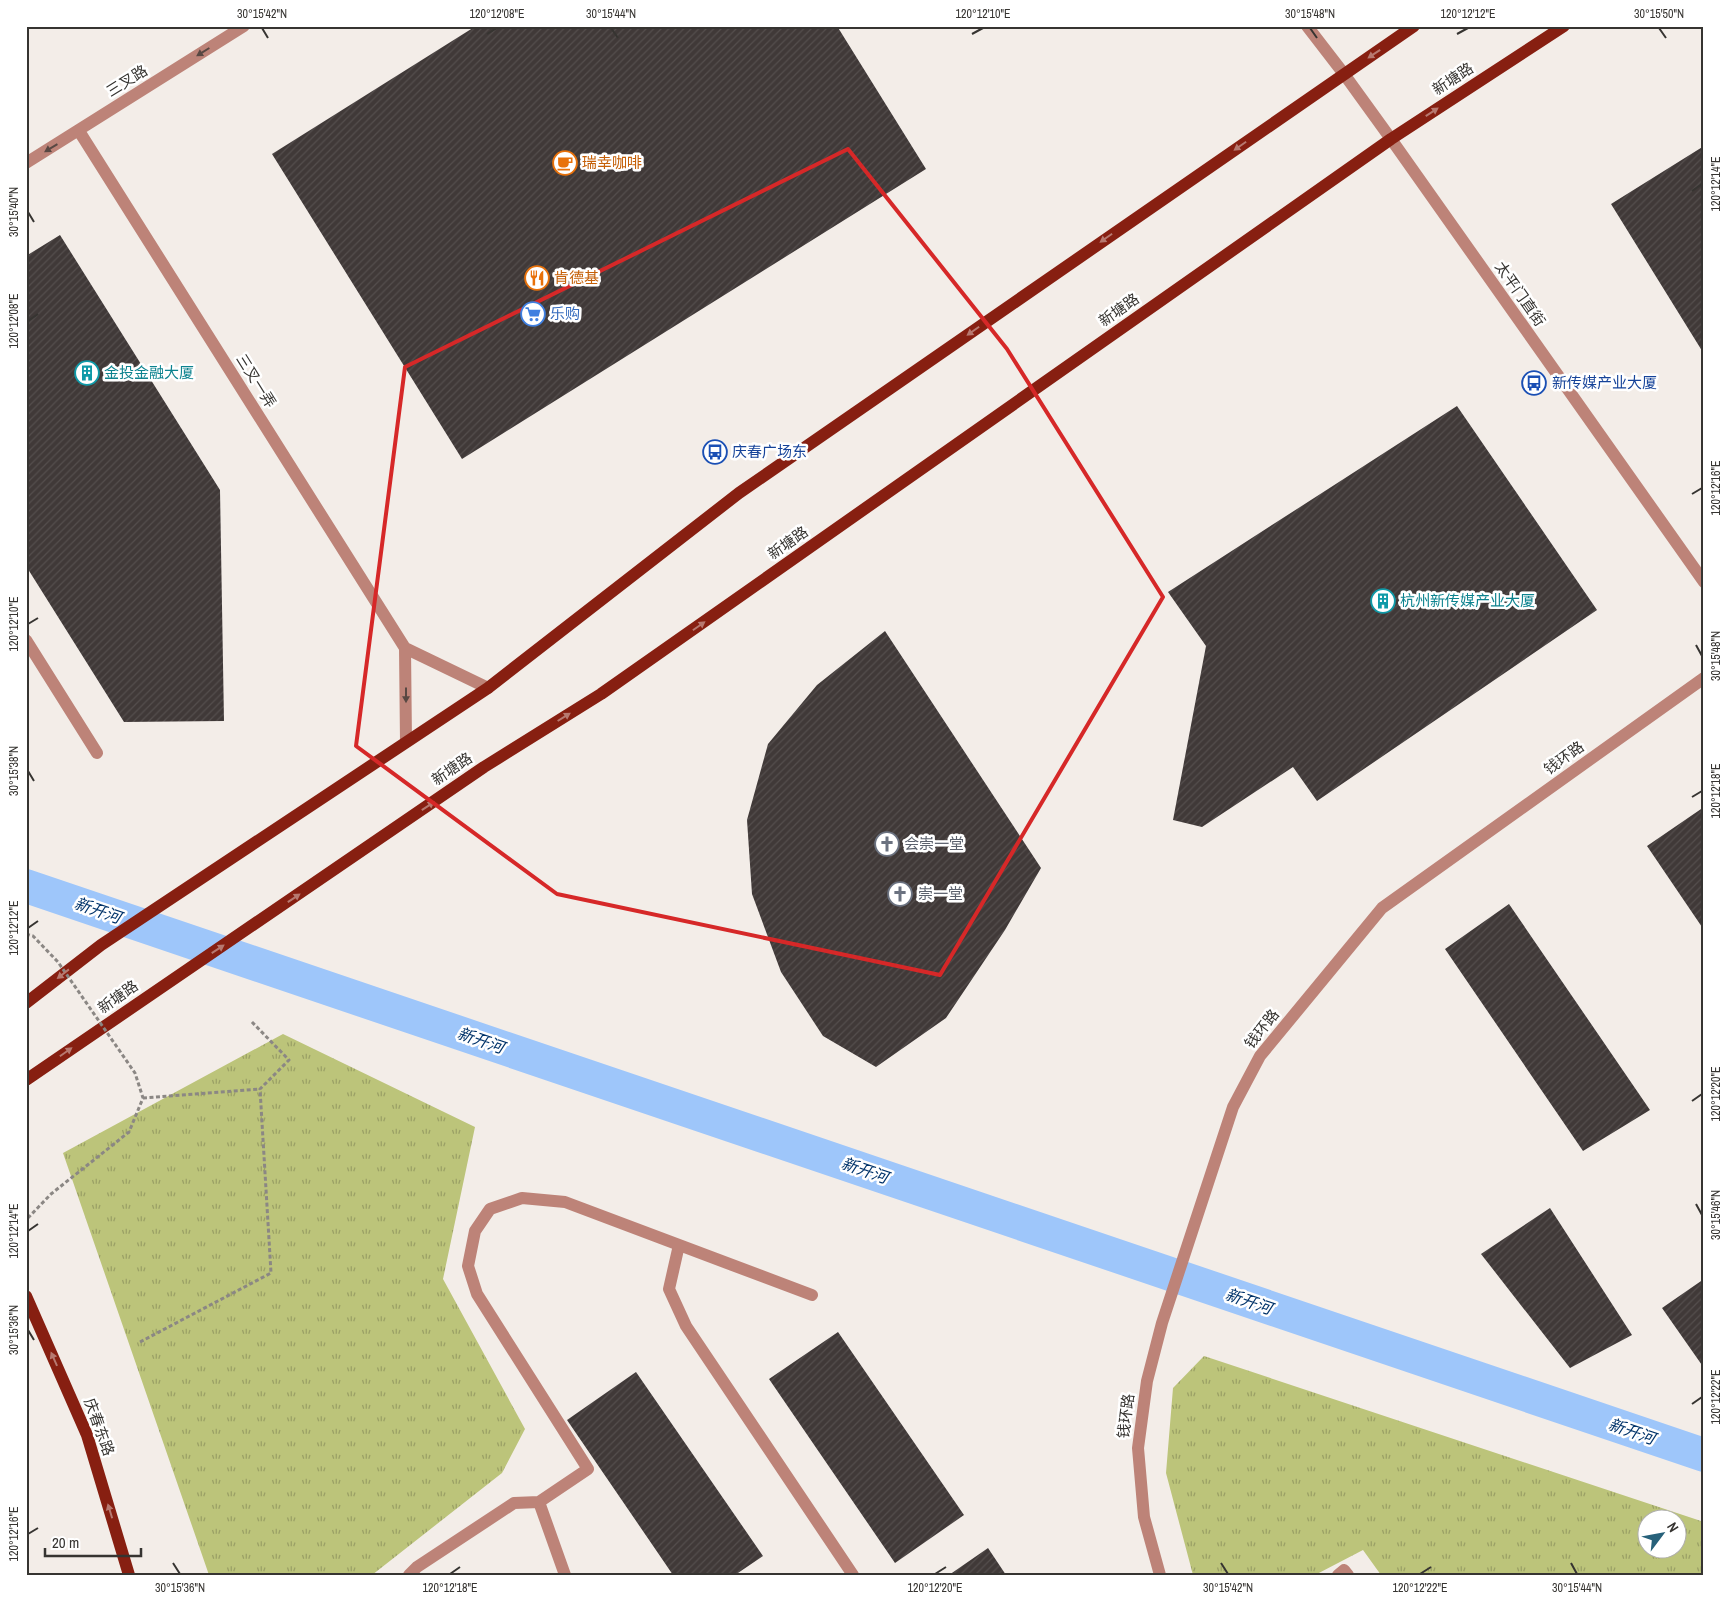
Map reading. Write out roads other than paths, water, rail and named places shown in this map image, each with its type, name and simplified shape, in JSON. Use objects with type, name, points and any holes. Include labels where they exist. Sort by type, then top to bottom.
[{"type":"main road","points":[[26,1003],[101,944],[488,688],[739,493],[1414,26]]},
{"type":"main road","name":"新塘路","points":[[26,1080],[484,767],[601,694],[1391,139],[1564,26]]},
{"type":"main road","name":"庆春东路","points":[[26,1296],[87,1435],[129,1575]]},
{"type":"street","name":"三叉路","points":[[26,163],[244,26]]},
{"type":"street","name":"太平门直街","points":[[1307,26],[1391,139],[1704,582]]},
{"type":"street","name":"三叉一弄","points":[[78,131],[405,648]]},
{"type":"street","points":[[26,640],[97,753]]},
{"type":"street","points":[[406,742],[405,648],[488,688]]},
{"type":"street","name":"钱环路","points":[[1160,1575],[1144,1518],[1138,1448],[1146,1380],[1162,1323],[1233,1107],[1260,1056],[1382,908],[1704,678]]},
{"type":"street","points":[[409,1575],[417,1567],[514,1503],[539,1502],[588,1469],[477,1294],[468,1266],[475,1231],[490,1209],[522,1198],[565,1202],[812,1295]]},
{"type":"street","points":[[679,1245],[669,1289],[686,1326],[853,1575]]},
{"type":"street","points":[[539,1502],[565,1575]]},
{"type":"street","points":[[1338,1575],[1344,1570],[1348,1575]]},
{"type":"waterway","name":"新开河","points":[[26,886],[1704,1455]]},
{"type":"place","name":"瑞幸咖啡","points":[[565,163]]},
{"type":"place","name":"肯德基","points":[[537,278]]},
{"type":"place","name":"乐购","points":[[533,314]]},
{"type":"place","name":"金投金融大厦","points":[[87,373]]},
{"type":"place","name":"新传媒产业大厦","points":[[1534,383]]},
{"type":"place","name":"庆春广场东","points":[[715,452]]},
{"type":"place","name":"杭州新传媒产业大厦","points":[[1383,601]]},
{"type":"place","name":"会崇一堂","points":[[887,844]]},
{"type":"place","name":"崇一堂","points":[[900,894]]}]
